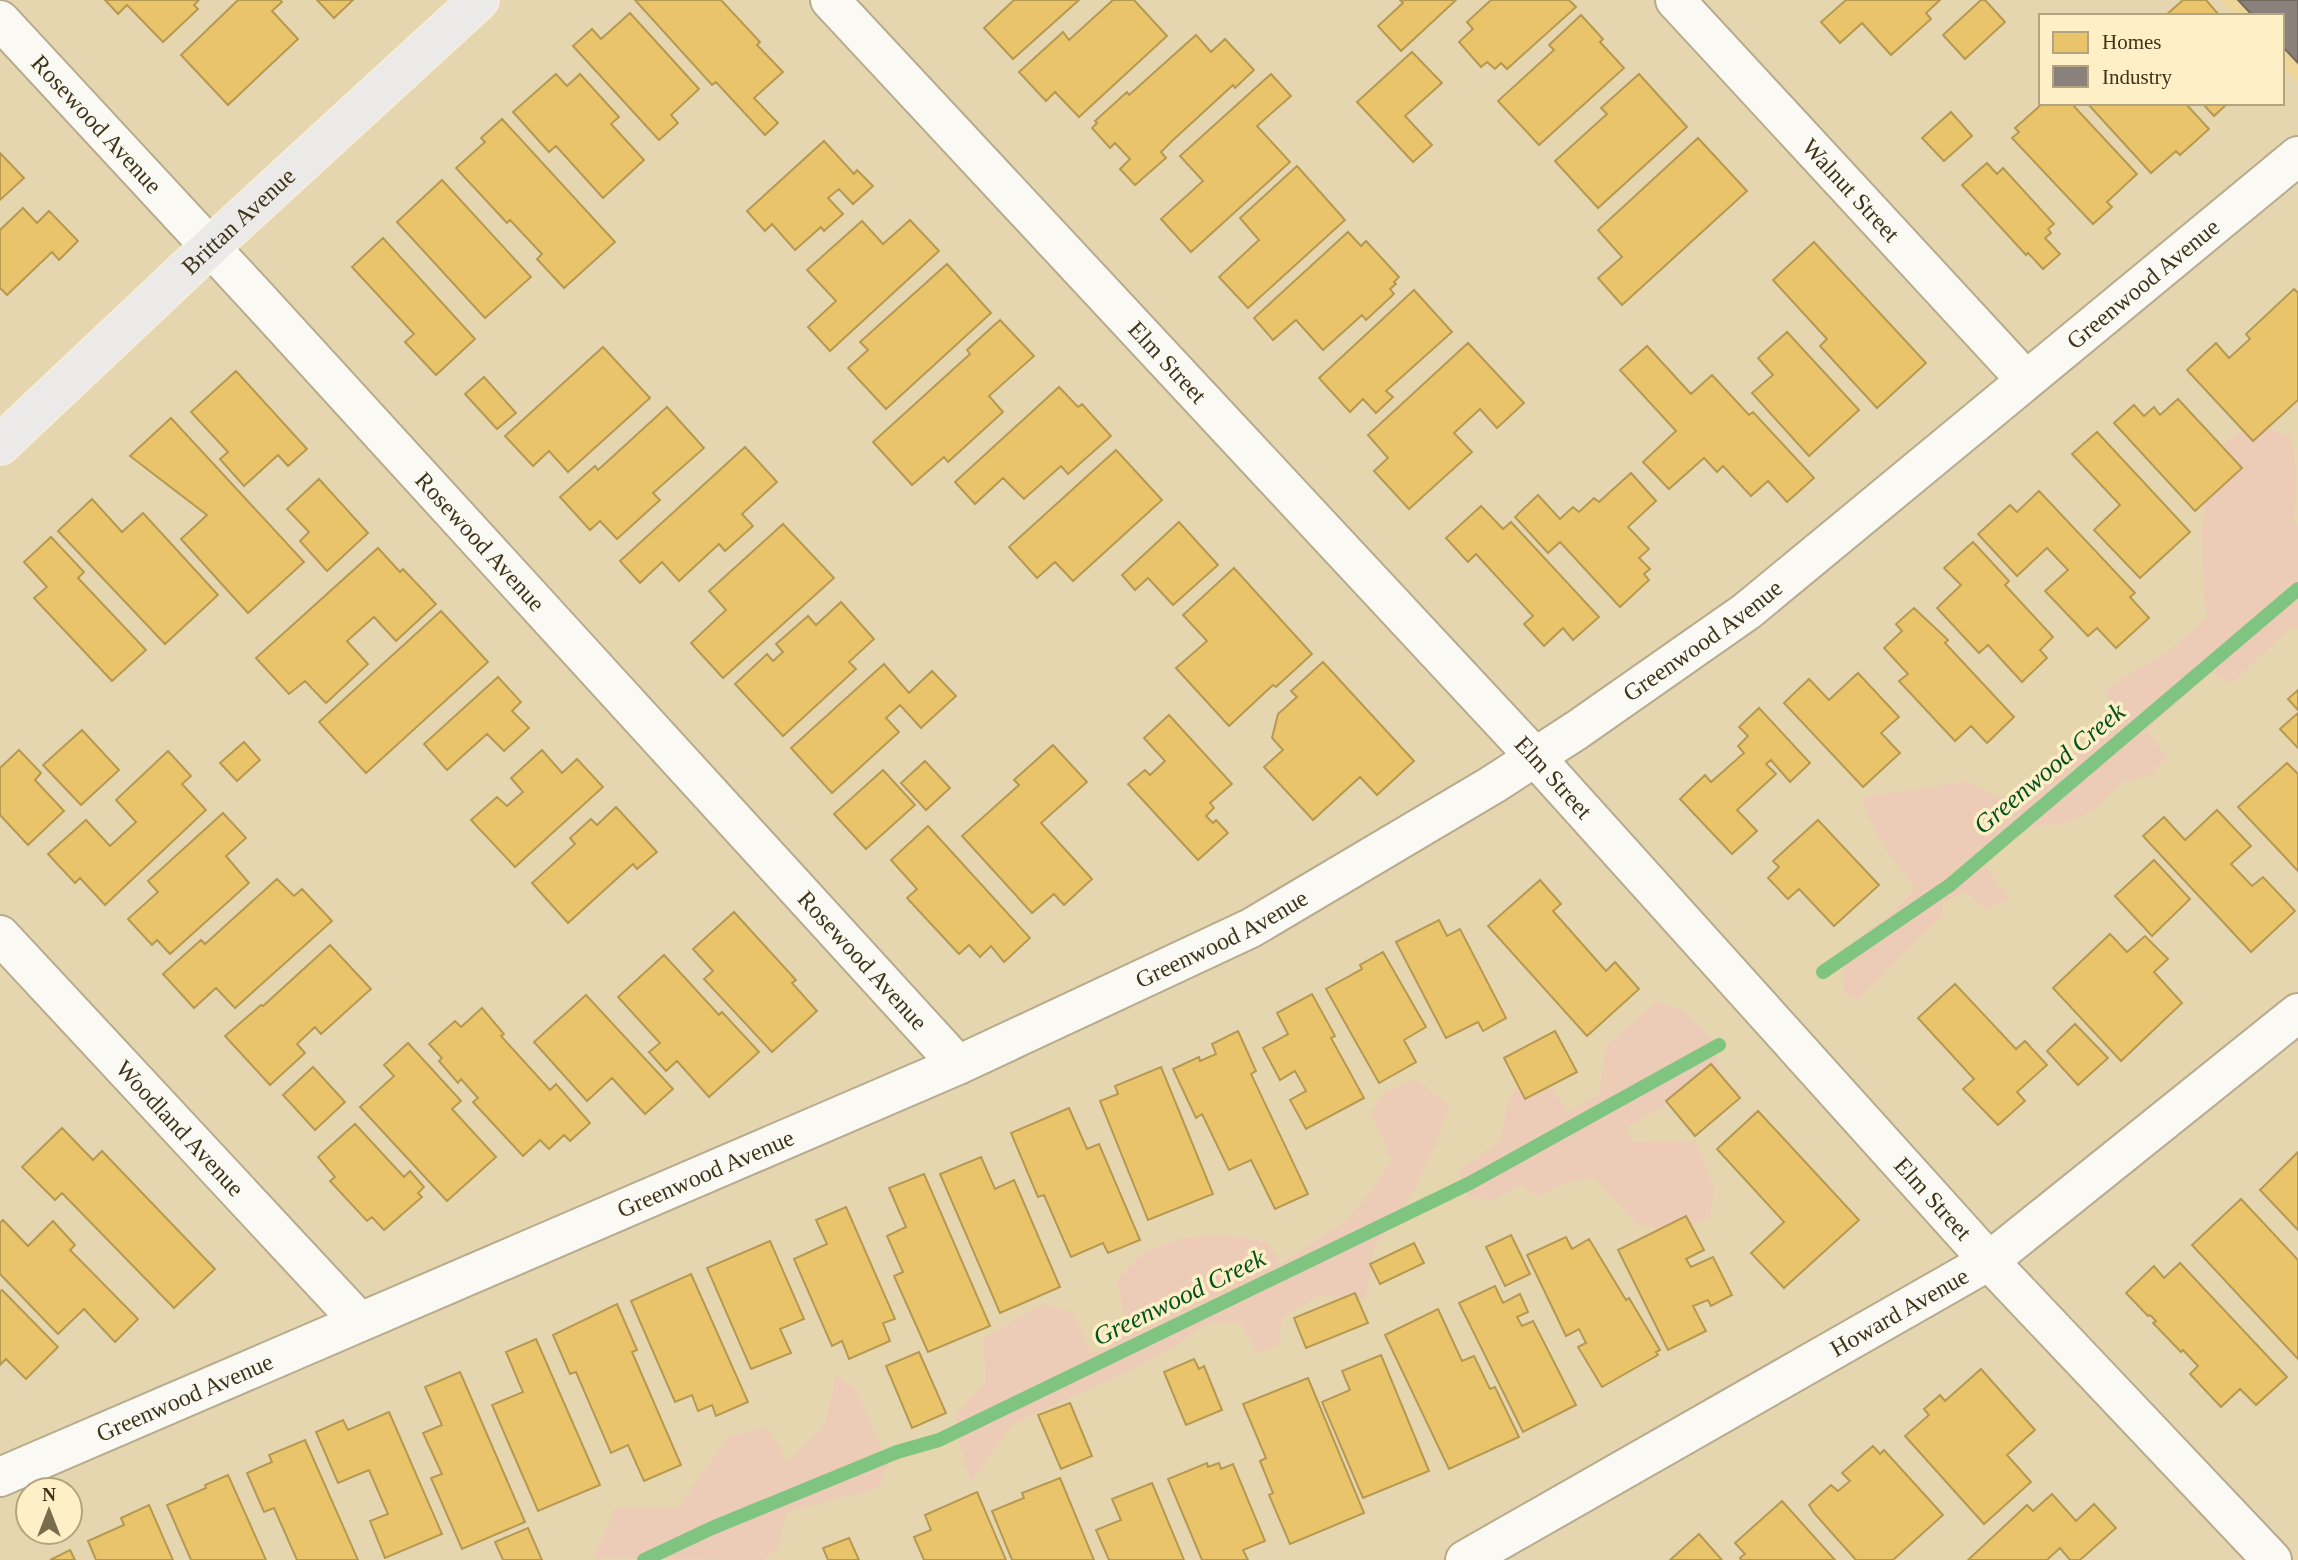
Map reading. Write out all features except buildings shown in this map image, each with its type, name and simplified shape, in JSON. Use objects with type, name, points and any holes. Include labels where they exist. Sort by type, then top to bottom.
[{"type":"main road","name":"Brittan Avenue","points":[[0,446],[210,247],[480,0]]},
{"type":"street","name":"Elm Street","points":[[830,0],[1535,757],[1989,1261],[2272,1560]]},
{"type":"street","name":"Walnut Street","points":[[1675,0],[2026,380]]},
{"type":"street","name":"Rosewood Avenue","points":[[0,20],[958,1065]]},
{"type":"street","name":"Greenwood Avenue","points":[[0,1477],[958,1065],[1251,928],[1492,785],[1747,611],[2298,156]]},
{"type":"street","name":"Woodland Avenue","points":[[0,935],[359,1321]]},
{"type":"street","name":"Howard Avenue","points":[[1465,1560],[1989,1261],[2298,1013]]},
{"type":"shaded area","points":[[2221,0],[2298,0],[2298,82],[2284,68],[2284,14],[2233,14]]},
{"type":"shaded area","points":[[2255,423],[2290,436],[2293,447],[2296,499],[2293,522],[2298,526],[2298,628],[2291,628],[2231,684],[2211,672],[2147,730],[2167,757],[2151,775],[2121,783],[2094,810],[2064,824],[2036,826],[1974,851],[2010,899],[1986,910],[1966,892],[1943,902],[1942,915],[1858,1000],[1844,994],[1843,971],[1851,943],[1892,913],[1915,889],[1878,837],[1861,798],[1966,781],[2019,807],[2038,780],[2060,759],[2093,743],[2108,718],[2107,688],[2173,648],[2207,618],[2202,532],[2207,468],[2229,439]]},
{"type":"shaded area","points":[[1656,1002],[1683,1010],[1712,1038],[1722,1081],[1702,1087],[1627,1127],[1632,1142],[1697,1141],[1714,1189],[1710,1217],[1675,1234],[1637,1224],[1595,1178],[1560,1184],[1538,1197],[1521,1184],[1495,1200],[1468,1197],[1459,1171],[1500,1141],[1508,1101],[1527,1076],[1544,1075],[1568,1112],[1599,1094],[1606,1046]]},
{"type":"shaded area","points":[[1416,1079],[1449,1106],[1415,1189],[1374,1248],[1366,1298],[1318,1296],[1281,1319],[1280,1345],[1256,1353],[1241,1323],[1208,1323],[1172,1348],[1132,1370],[1012,1424],[971,1482],[960,1448],[955,1415],[986,1382],[983,1339],[1043,1303],[1074,1313],[1091,1353],[1108,1348],[1126,1329],[1117,1279],[1144,1252],[1180,1239],[1218,1234],[1267,1242],[1281,1264],[1343,1223],[1372,1190],[1392,1159],[1371,1114],[1386,1091]]},
{"type":"shaded area","points":[[836,1375],[857,1390],[888,1465],[878,1488],[787,1512],[778,1548],[763,1560],[593,1558],[616,1508],[679,1508],[730,1436],[767,1427],[788,1461],[825,1425]]},
{"type":"waterway","name":"Greenwood Creek","points":[[1823,972],[1950,885],[2298,589]]},
{"type":"waterway","name":"Greenwood Creek","points":[[644,1560],[712,1528],[897,1452],[939,1440],[1470,1183],[1719,1045]]}]
